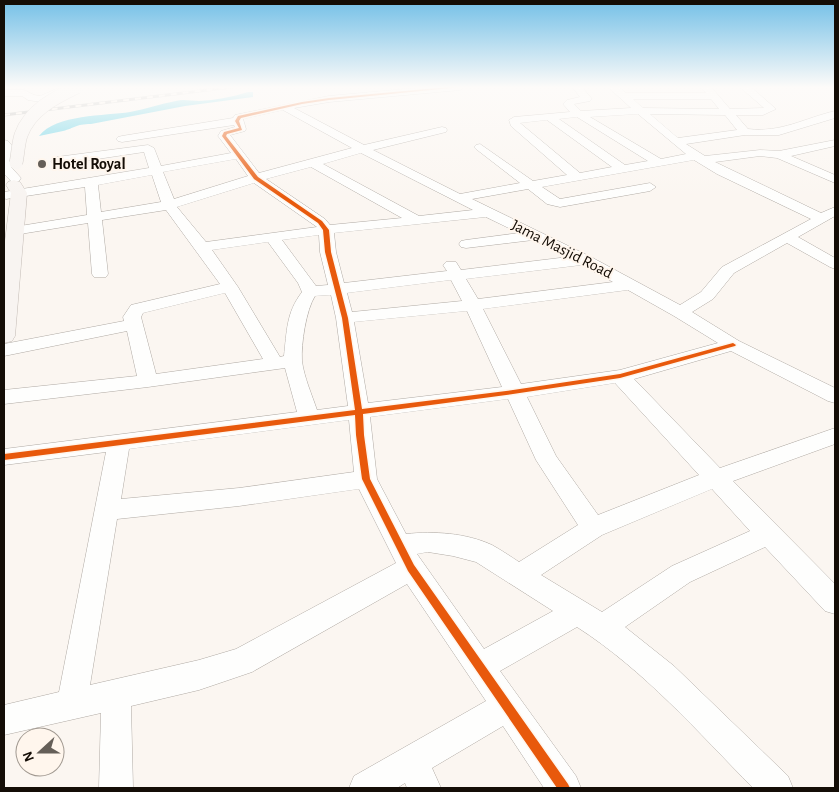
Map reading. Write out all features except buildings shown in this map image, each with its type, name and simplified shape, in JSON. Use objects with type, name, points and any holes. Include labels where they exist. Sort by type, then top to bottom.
[{"type":"main road","points":[[4,336],[14,231],[14,183],[21,135],[26,124]]},
{"type":"main road","points":[[4,212],[14,183]]},
{"type":"street","points":[[55,175],[58,153],[71,147],[218,124]]},
{"type":"street","points":[[239,124],[242,129],[224,134],[256,178],[320,222],[326,230],[328,252],[345,318],[360,411],[360,435],[366,479],[405,557],[564,788]]},
{"type":"street","name":"Jama Masjid Road","points":[[317,124],[458,198],[586,260],[680,312],[733,345],[835,396]]},
{"type":"street","points":[[515,124],[577,177]]},
{"type":"street","points":[[559,124],[623,169]]},
{"type":"street","points":[[596,124],[658,162]]},
{"type":"street","points":[[654,124],[676,142],[721,171],[832,213]]},
{"type":"street","points":[[738,124],[745,132]]},
{"type":"street","points":[[676,142],[745,132],[762,134],[797,128],[808,124]]},
{"type":"street","points":[[797,128],[821,134],[835,143]]},
{"type":"street","points":[[14,231],[169,204],[256,178],[442,130]]},
{"type":"street","points":[[779,155],[835,143]]},
{"type":"street","points":[[5,144],[6,168],[14,183],[55,175],[148,148],[169,204],[202,247],[284,363],[309,418]]},
{"type":"street","points":[[480,147],[529,185],[552,201],[560,203],[650,187]]},
{"type":"street","points":[[458,198],[658,162],[760,153],[779,155],[835,178]]},
{"type":"street","points":[[55,175],[91,182],[239,155]]},
{"type":"street","points":[[212,161],[230,186]]},
{"type":"street","points":[[313,163],[418,220]]},
{"type":"street","points":[[91,182],[100,274]]},
{"type":"street","points":[[202,247],[277,239],[326,230],[450,218],[490,212]]},
{"type":"street","points":[[680,312],[711,292],[719,277],[728,270],[832,213]]},
{"type":"street","points":[[450,218],[481,272]]},
{"type":"street","points":[[466,244],[536,235]]},
{"type":"street","points":[[789,238],[835,264]]},
{"type":"street","points":[[277,239],[310,292]]},
{"type":"street","points":[[284,363],[301,305],[310,292],[454,270],[481,272],[586,260]]},
{"type":"street","points":[[454,270],[473,305],[546,460],[593,528]]},
{"type":"street","points":[[345,318],[473,305],[630,285]]},
{"type":"street","points":[[148,381],[132,317],[137,309],[230,287]]},
{"type":"street","points":[[4,350],[134,324]]},
{"type":"street","points":[[4,457],[513,392],[620,376],[733,345]]},
{"type":"street","points":[[4,397],[284,363]]},
{"type":"street","points":[[620,376],[768,534],[835,602]]},
{"type":"street","points":[[518,576],[593,528],[716,478],[835,436]]},
{"type":"street","points":[[72,704],[119,442]]},
{"type":"street","points":[[106,510],[239,497],[366,479]]},
{"type":"street","points":[[602,627],[682,574],[768,534]]},
{"type":"street","points":[[4,720],[242,662],[428,542],[453,545],[483,553],[602,627],[664,676],[776,788]]},
{"type":"street","points":[[480,667],[577,612]]},
{"type":"street","points":[[116,694],[116,788]]},
{"type":"street","points":[[366,788],[418,775],[507,706]]},
{"type":"water","points":[[57,124],[91,124],[39,136]]},
{"type":"cycle path","points":[[238,124],[241,129],[225,133],[224,136],[256,178],[320,222],[326,230],[328,252],[345,318],[359,411],[366,479],[411,568],[564,788]]},
{"type":"cycle path","points":[[4,457],[513,392],[620,376],[733,345]]},
{"type":"place","name":"Hotel Royal","points":[[42,164]]}]
